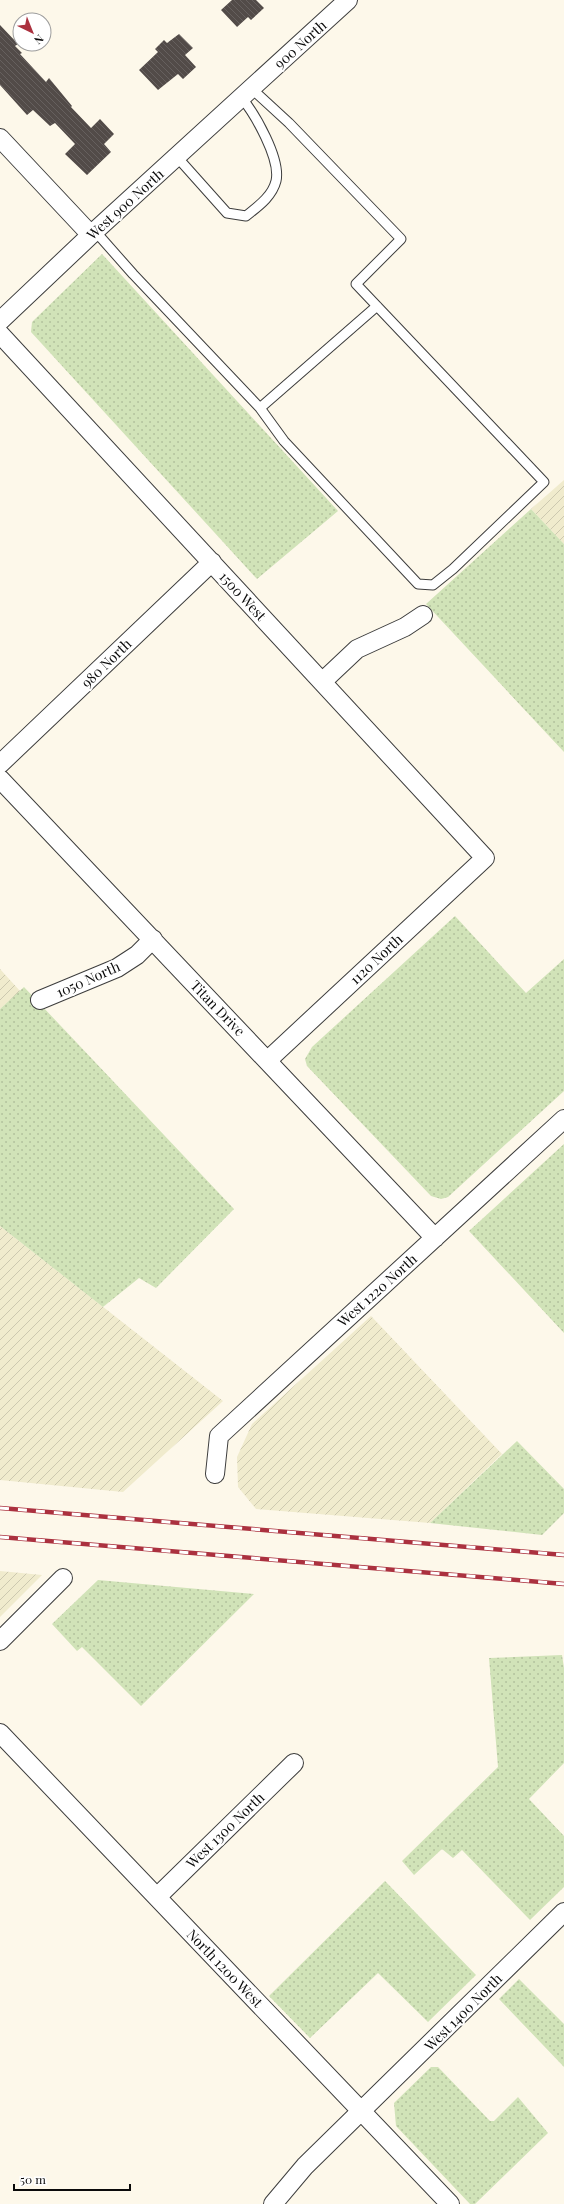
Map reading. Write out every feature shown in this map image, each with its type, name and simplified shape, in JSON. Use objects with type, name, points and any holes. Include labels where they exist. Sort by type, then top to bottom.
[{"type":"street","name":"900 North","points":[[246,93],[348,0]]},
{"type":"street","name":"West 900 North","points":[[0,321],[93,233],[246,93]]},
{"type":"street","points":[[0,138],[93,233]]},
{"type":"street","name":"1500 West","points":[[0,334],[485,858]]},
{"type":"street","name":"980 North","points":[[0,764],[212,562]]},
{"type":"street","points":[[322,682],[357,650],[405,627],[423,615]]},
{"type":"street","name":"Titan Drive","points":[[0,779],[268,1060],[435,1238]]},
{"type":"street","name":"1120 North","points":[[268,1060],[485,858]]},
{"type":"street","name":"1050 North","points":[[40,1000],[117,968],[137,955],[153,939]]},
{"type":"street","name":"West 1220 North","points":[[215,1474],[219,1436],[564,1119]]},
{"type":"street","points":[[0,1641],[63,1578]]},
{"type":"street","name":"North 1200 West","points":[[0,1733],[450,2204]]},
{"type":"street","name":"West 1300 North","points":[[157,1897],[294,1763]]},
{"type":"street","name":"West 1400 North","points":[[273,2204],[306,2166],[564,1912]]},
{"type":"lane","points":[[177,157],[227,213],[246,216],[266,199],[276,181],[275,162],[246,93]]},
{"type":"lane","points":[[93,233],[260,408],[284,441],[418,584],[433,585],[453,569],[544,482],[356,284],[401,239],[289,123],[246,93]]},
{"type":"lane","points":[[260,408],[377,306]]},
{"type":"shaded area","points":[[564,480],[564,544],[531,509]]},
{"type":"shaded area","points":[[0,969],[20,991],[0,1009]]},
{"type":"shaded area","points":[[0,1226],[223,1401],[123,1492],[0,1480]]},
{"type":"shaded area","points":[[371,1316],[502,1454],[430,1523],[256,1509],[238,1487],[237,1457],[252,1424]]},
{"type":"shaded area","points":[[0,1571],[42,1575],[0,1617]]},
{"type":"green space","points":[[102,254],[338,511],[257,579],[31,332],[32,322]]},
{"type":"green space","points":[[531,509],[564,544],[564,752],[426,604]]},
{"type":"green space","points":[[455,916],[526,993],[564,959],[564,1091],[448,1197],[441,1199],[431,1196],[307,1066],[305,1059],[312,1047]]},
{"type":"green space","points":[[24,987],[234,1209],[156,1288],[139,1278],[103,1307],[0,1226],[0,1009]]},
{"type":"green space","points":[[564,1144],[564,1333],[469,1231]]},
{"type":"green space","points":[[517,1441],[564,1489],[564,1513],[542,1535],[430,1523]]},
{"type":"green space","points":[[98,1580],[254,1594],[141,1706],[82,1647],[77,1651],[52,1624]]},
{"type":"green space","points":[[562,1655],[564,1668],[564,1763],[529,1799],[564,1836],[564,1887],[530,1920],[462,1850],[453,1858],[442,1849],[414,1875],[402,1861],[498,1767],[489,1658]]},
{"type":"green space","points":[[385,1881],[476,1975],[428,2022],[378,1973],[310,2038],[269,1996]]},
{"type":"green space","points":[[519,1979],[564,2024],[564,2067],[499,1999]]},
{"type":"green space","points":[[431,2067],[438,2067],[490,2121],[494,2121],[518,2097],[548,2133],[475,2204],[470,2204],[396,2126],[394,2103]]},
{"type":"building","points":[[232,0],[256,0],[264,8],[251,20],[248,17],[237,27],[221,10]]},
{"type":"building","points":[[0,25],[12,38],[12,52],[21,52],[22,53],[20,54],[46,82],[49,78],[72,106],[71,107],[91,128],[100,119],[114,134],[104,144],[111,152],[87,175],[65,154],[75,144],[55,123],[50,126],[33,110],[27,115],[0,85]]},
{"type":"building","points":[[179,34],[193,48],[185,55],[196,67],[183,79],[178,74],[158,90],[139,70],[158,52],[155,49],[164,40],[167,43]]},
{"type":"railway","points":[[0,1508],[564,1555]]},
{"type":"railway","points":[[0,1537],[564,1584]]}]
